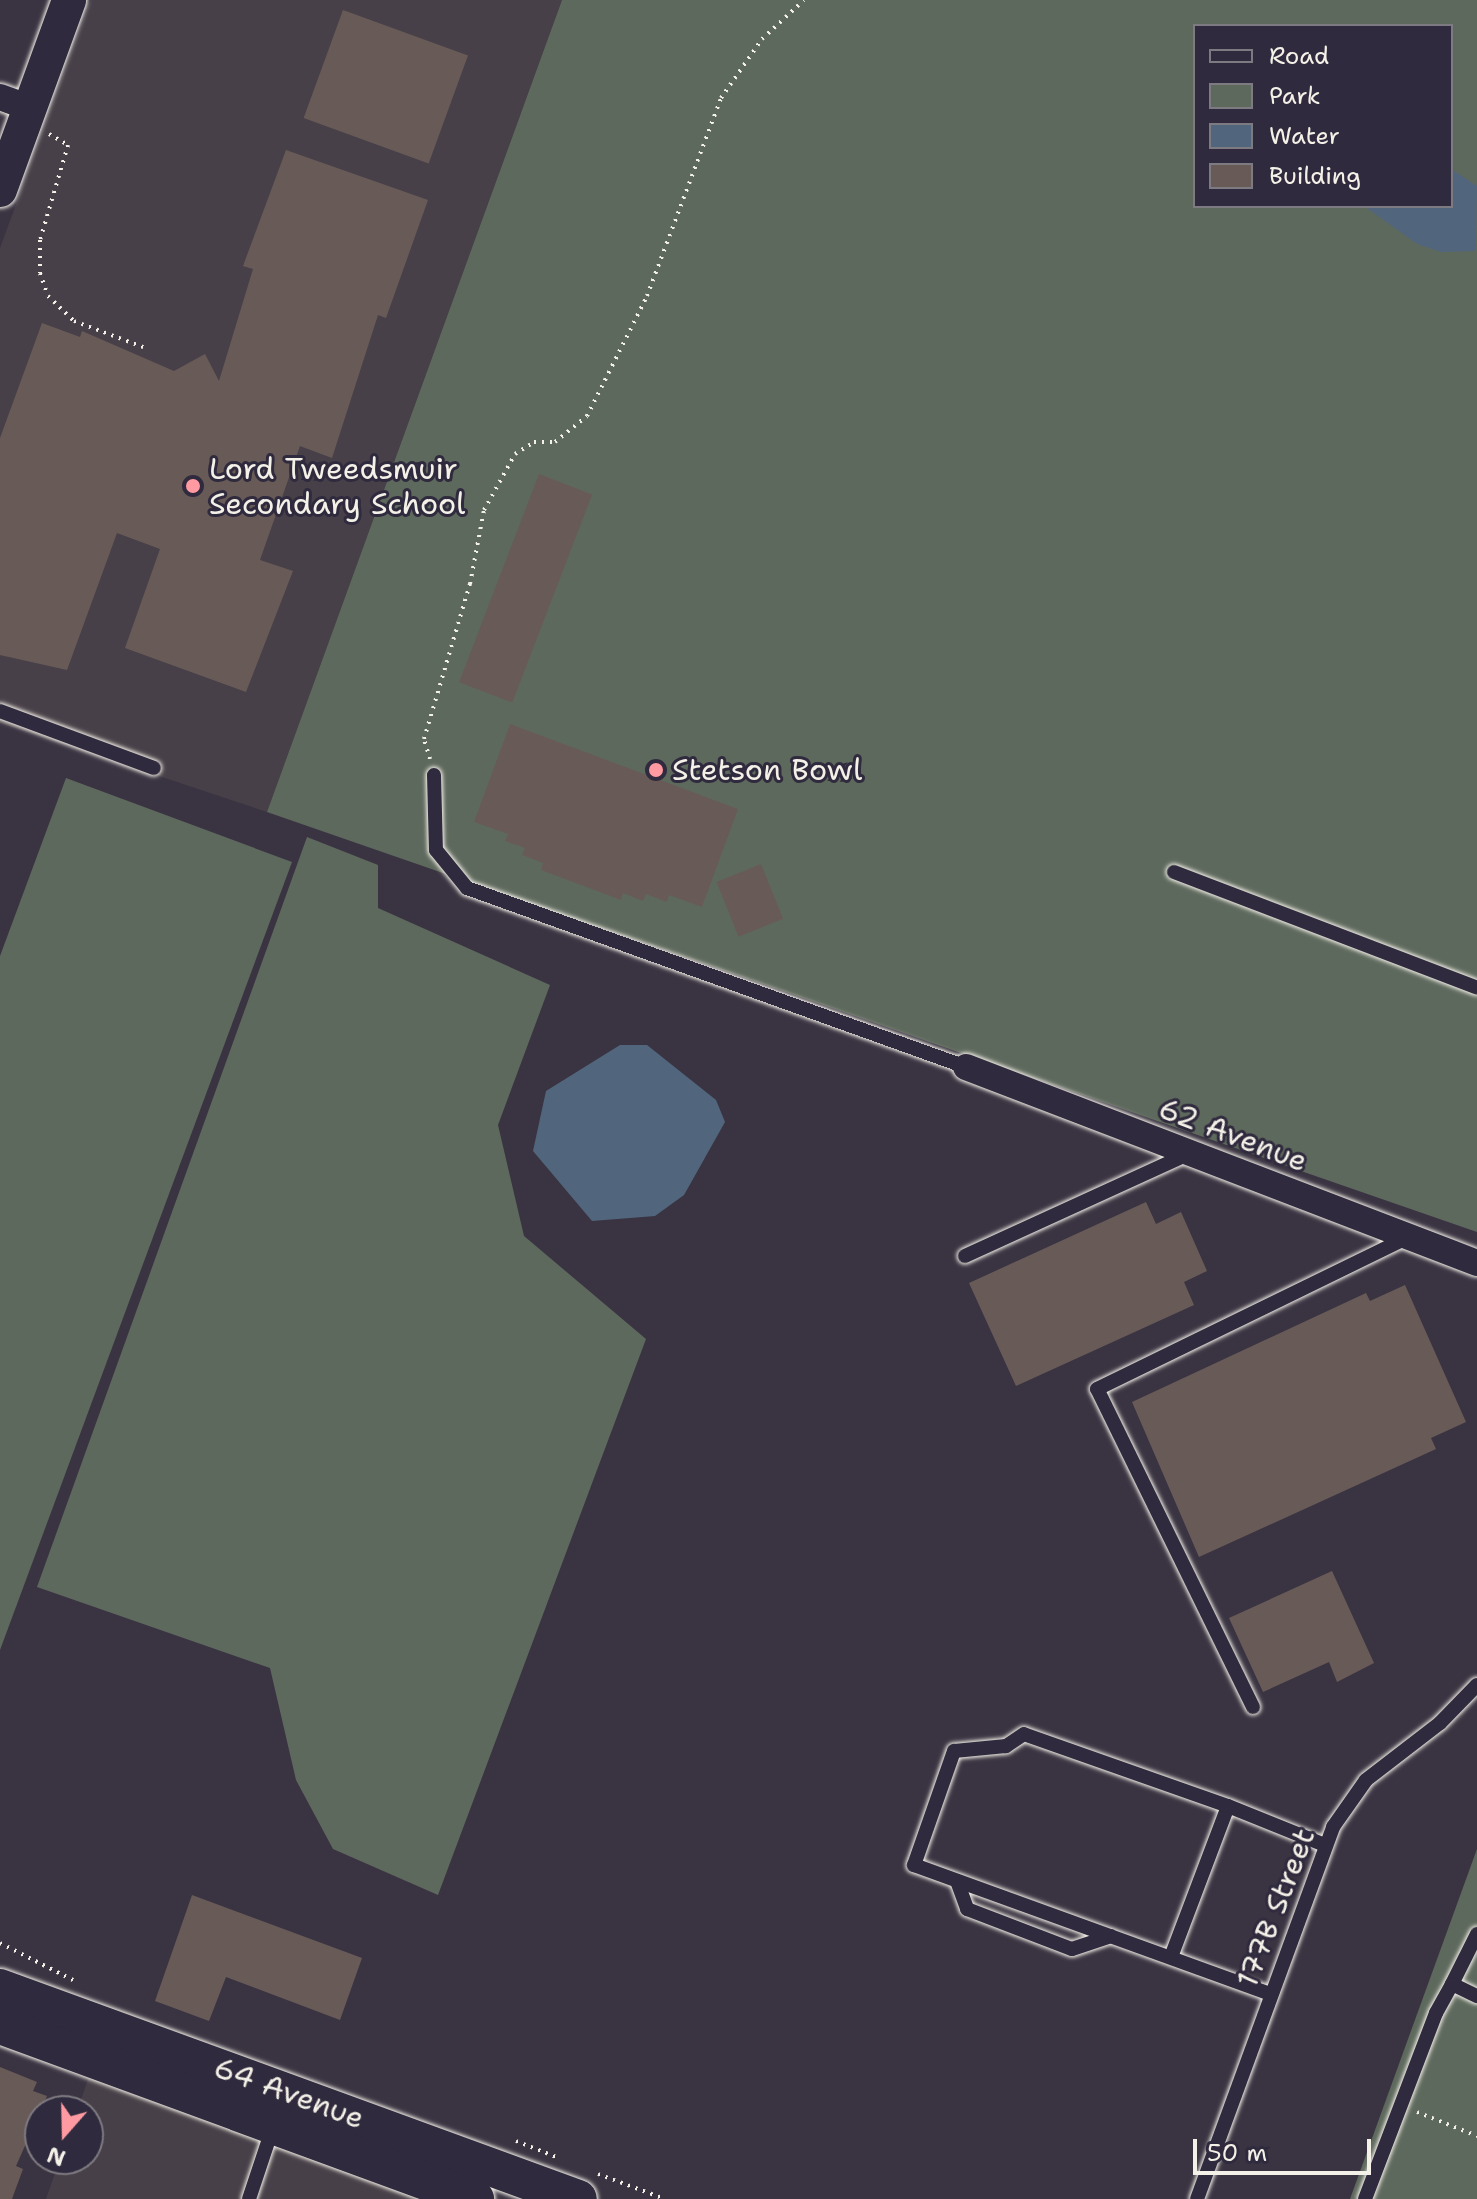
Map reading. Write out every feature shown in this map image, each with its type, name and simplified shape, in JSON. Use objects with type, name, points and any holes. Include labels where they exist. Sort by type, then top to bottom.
[{"type":"main road","name":"64 Avenue","points":[[0,1988],[578,2199]]},
{"type":"main road","name":"64 Avenue","points":[[0,2025],[457,2196]]},
{"type":"street","points":[[0,190],[24,114],[69,0]]},
{"type":"street","name":"62 Avenue","points":[[966,1067],[1477,1263]]},
{"type":"lane","points":[[0,711],[154,768]]},
{"type":"lane","points":[[434,775],[436,850],[467,888],[966,1067]]},
{"type":"lane","points":[[1174,872],[1477,988]]},
{"type":"lane","points":[[965,1256],[1190,1153]]},
{"type":"lane","points":[[1253,1707],[1097,1389],[1409,1236]]},
{"type":"lane","name":"177B Street","points":[[1197,2199],[1325,1845],[1366,1780],[1440,1723],[1477,1685]]},
{"type":"lane","points":[[1271,1994],[914,1865],[954,1751],[1006,1746],[1024,1734],[1228,1806],[1325,1845]]},
{"type":"lane","points":[[1171,1957],[1228,1806]]},
{"type":"lane","points":[[957,1881],[967,1909],[1072,1949],[1111,1936]]},
{"type":"lane","points":[[1365,2199],[1398,2102],[1477,1934]]},
{"type":"lane","points":[[1452,1984],[1477,1996]]},
{"type":"lane","points":[[249,2199],[274,2125]]},
{"type":"path","points":[[434,775],[424,739],[470,584],[484,510],[515,454],[534,442],[555,442],[587,416],[647,296],[721,98],[762,39],[804,0]]},
{"type":"path","points":[[24,114],[58,134],[68,145],[40,240],[40,273],[48,296],[74,321],[143,347]]},
{"type":"path","points":[[1398,2102],[1477,2136]]},
{"type":"shaded area","name":"Lord Tweedsmuir Secondary School","points":[[91,0],[562,0],[267,812],[0,723],[0,248]]},
{"type":"shaded area","points":[[94,2062],[448,2199],[46,2199],[54,2175],[104,2175],[104,2095],[83,2095]]},
{"type":"green space","points":[[562,0],[1477,0],[1477,1232],[267,812]]},
{"type":"green space","points":[[66,778],[292,862],[0,1650],[0,956]]},
{"type":"green space","points":[[307,837],[378,865],[378,908],[550,985],[498,1125],[524,1236],[646,1339],[438,1895],[333,1849],[296,1780],[270,1668],[37,1587]]},
{"type":"green space","points":[[1477,1849],[1477,2199],[1350,2199]]},
{"type":"water","points":[[1453,170],[1477,186],[1476,251],[1441,252],[1417,244],[1367,208],[1453,208]]},
{"type":"water","points":[[620,1045],[647,1045],[716,1100],[725,1122],[684,1195],[655,1216],[592,1221],[533,1151],[546,1091]]},
{"type":"building","points":[[343,10],[468,55],[429,164],[304,118]]},
{"type":"building","points":[[286,150],[428,200],[386,318],[378,315],[332,458],[300,446],[260,560],[293,571],[246,692],[125,648],[160,549],[117,533],[67,670],[0,655],[0,438],[42,323],[80,337],[82,331],[174,371],[205,354],[219,381],[253,269],[243,266]]},
{"type":"building","points":[[539,474],[592,494],[512,703],[459,682]]},
{"type":"building","points":[[510,724],[738,809],[702,907],[669,895],[667,902],[646,894],[643,901],[623,893],[621,900],[541,870],[543,863],[522,855],[525,848],[505,841],[508,834],[474,822]]},
{"type":"building","points":[[761,864],[783,919],[739,937],[716,882]]},
{"type":"building","points":[[1146,1202],[1156,1224],[1181,1212],[1207,1271],[1184,1282],[1194,1305],[1016,1386],[969,1283]]},
{"type":"building","points":[[1405,1285],[1466,1422],[1431,1438],[1436,1449],[1199,1557],[1132,1402],[1366,1293],[1370,1301]]},
{"type":"building","points":[[1332,1571],[1374,1663],[1337,1682],[1329,1662],[1263,1692],[1229,1618]]},
{"type":"building","points":[[192,1895],[362,1958],[340,2020],[226,1977],[209,2021],[155,2001]]},
{"type":"building","points":[[0,2067],[37,2082],[33,2091],[44,2095],[24,2095],[24,2148],[16,2166],[23,2169],[12,2199],[0,2199]]},
{"type":"place","name":"Lord Tweedsmuir Secondary School","points":[[193,486]]},
{"type":"place","name":"Stetson Bowl","points":[[656,770]]}]
